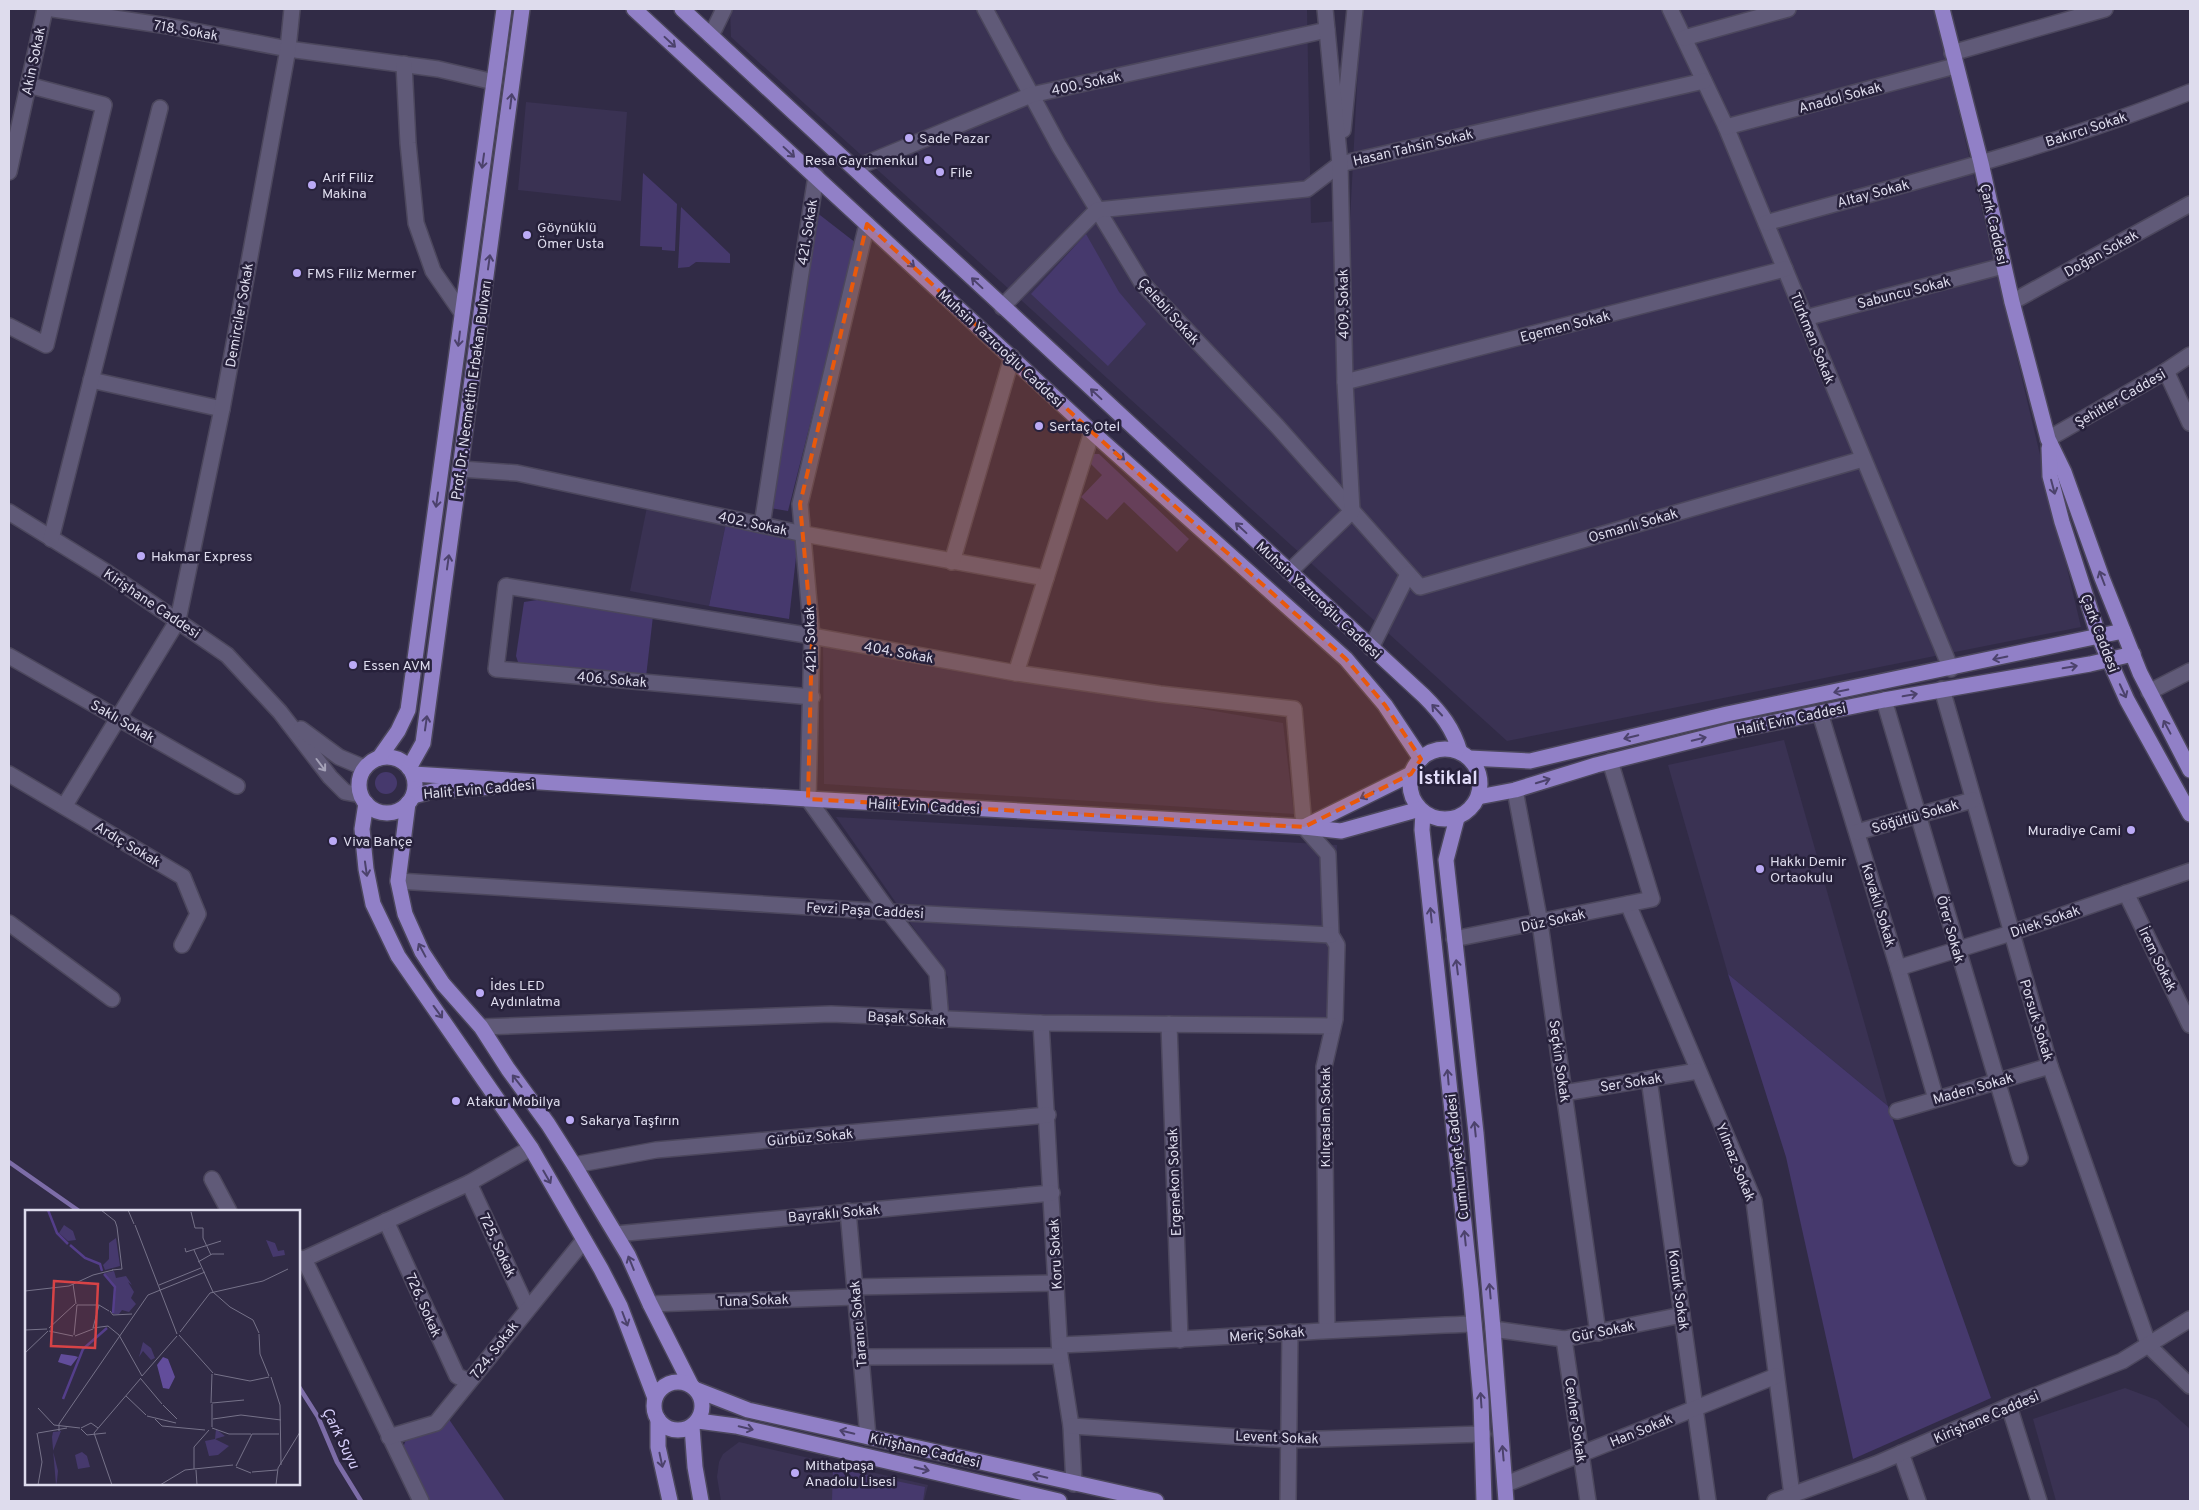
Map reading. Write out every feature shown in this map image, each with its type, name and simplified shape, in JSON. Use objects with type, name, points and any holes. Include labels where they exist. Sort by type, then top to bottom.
[{"type":"main road","name":"Prof. Dr. Necmettin Erbakan Bulvarı","points":[[378,758],[398,731],[408,710],[504,9]]},
{"type":"main road","name":"Prof. Dr. Necmettin Erbakan Bulvarı","points":[[411,771],[423,743],[522,9]]},
{"type":"main road","name":"Muhsin Yazıcıoğlu Caddesi","points":[[634,9],[1092,432],[1346,659],[1385,705],[1421,759]]},
{"type":"main road","name":"Muhsin Yazıcıoğlu Caddesi","points":[[682,9],[1440,712],[1450,726],[1464,755]]},
{"type":"main road","name":"Çark Caddesi","points":[[1942,9],[1981,163],[2012,302],[2048,439],[2064,472],[2123,631],[2149,692],[2190,770]]},
{"type":"main road","name":"Çark Caddesi","points":[[2048,439],[2050,476],[2062,522],[2099,637],[2144,733],[2190,814]]},
{"type":"main road","name":"Halit Evin Caddesi","points":[[1464,755],[1530,761],[1728,714],[1951,669],[2123,631]]},
{"type":"main road","name":"Halit Evin Caddesi","points":[[1478,797],[1515,790],[1610,761],[1732,731],[1884,700],[2109,660],[2133,654]]},
{"type":"main road","points":[[1951,669],[1957,687]]},
{"type":"main road","points":[[1439,749],[1450,749],[1464,755],[1475,765],[1480,780],[1478,797],[1470,810],[1457,818],[1440,819],[1422,811],[1411,792],[1411,774],[1421,759],[1439,749]]},
{"type":"main road","points":[[655,1398],[620,1306],[584,1240],[531,1148],[398,956],[373,904],[366,869],[362,829],[364,799],[360,781],[364,768],[378,758],[396,758],[411,771],[415,789],[410,800],[398,881],[405,914],[422,952],[443,984],[481,1027],[574,1165],[628,1255],[650,1304],[702,1400],[703,1407],[695,1424],[695,1467],[701,1501]]},
{"type":"main road","name":"Halit Evin Caddesi","points":[[411,771],[545,783],[1304,827],[1341,831],[1422,811]]},
{"type":"main road","name":"Halit Evin Caddesi","points":[[1304,827],[1411,774]]},
{"type":"main road","name":"Halit Evin Caddesi","points":[[410,800],[433,791],[545,783]]},
{"type":"main road","points":[[364,799],[374,809],[383,812],[401,809],[410,800]]},
{"type":"main road","name":"Cumhuriyet Caddesi","points":[[1422,811],[1422,830],[1474,1324],[1483,1434],[1484,1501]]},
{"type":"main road","name":"Cumhuriyet Caddesi","points":[[1457,818],[1446,860],[1477,1143],[1494,1329],[1506,1501]]},
{"type":"main road","points":[[670,1501],[658,1447],[658,1419],[654,1405],[655,1398],[659,1391],[672,1382],[680,1381],[694,1387]]},
{"type":"main road","name":"Kirişhane Caddesi","points":[[694,1387],[748,1410],[1156,1501]]},
{"type":"main road","points":[[658,1419],[670,1429],[677,1431],[695,1424]]},
{"type":"main road","name":"Kirişhane Caddesi","points":[[695,1424],[736,1426],[1059,1501]]},
{"type":"street","name":"Akin Sokak","points":[[9,172],[45,9]]},
{"type":"street","name":"718. Sokak","points":[[53,9],[168,26],[288,49],[438,69],[494,82]]},
{"type":"street","name":"Demirciler Sokak","points":[[65,805],[178,620],[222,409],[288,49],[292,9]]},
{"type":"street","points":[[712,36],[724,9]]},
{"type":"street","name":"Çelebli Sokak","points":[[985,9],[1031,95],[1097,210],[1142,283],[1276,426],[1408,574]]},
{"type":"street","name":"409. Sokak","points":[[1324,9],[1340,164],[1345,382],[1352,511]]},
{"type":"street","points":[[1340,164],[1355,9]]},
{"type":"street","name":"Türkmen Sokak","points":[[1670,9],[1726,127],[1951,669]]},
{"type":"street","points":[[1684,38],[1788,9]]},
{"type":"street","name":"Anadol Sokak","points":[[1726,127],[1954,59],[2105,9]]},
{"type":"street","name":"400. Sokak","points":[[855,168],[1031,95],[1326,30]]},
{"type":"street","points":[[404,64],[408,143],[416,223],[433,271],[462,313]]},
{"type":"street","name":"Hasan Tahsin Sokak","points":[[1097,210],[1306,189],[1340,164],[1704,81]]},
{"type":"street","points":[[9,326],[46,345],[104,105],[28,85]]},
{"type":"street","name":"Bakırcı Sokak","points":[[1981,163],[2139,112],[2190,92]]},
{"type":"street","points":[[51,539],[160,108]]},
{"type":"street","name":"Altay Sokak","points":[[1766,223],[1981,163]]},
{"type":"street","name":"421. Sokak","points":[[762,525],[816,176]]},
{"type":"street","name":"Doğan Sokak","points":[[2012,302],[2190,204]]},
{"type":"street","points":[[1002,307],[1097,210]]},
{"type":"street","name":"421. Sokak","points":[[808,799],[812,636],[800,504],[867,224]]},
{"type":"street","name":"Sabuncu Sokak","points":[[1805,318],[2004,266]]},
{"type":"street","name":"Egemen Sokak","points":[[1345,382],[1785,269]]},
{"type":"street","name":"Şehitler Caddesi","points":[[2048,439],[2166,371],[2190,355]]},
{"type":"street","points":[[952,562],[1012,357]]},
{"type":"street","points":[[2166,371],[2190,423]]},
{"type":"street","points":[[92,380],[222,409]]},
{"type":"street","points":[[1016,673],[1092,432]]},
{"type":"street","name":"Osmanlı Sokak","points":[[1408,574],[1420,586],[1864,460]]},
{"type":"street","name":"402. Sokak","points":[[461,469],[517,473],[804,534],[1046,578]]},
{"type":"street","points":[[1289,572],[1352,511]]},
{"type":"street","name":"Kirişhane Caddesi","points":[[9,512],[178,620],[227,655],[280,712],[330,777],[345,792],[364,799]]},
{"type":"street","points":[[1371,648],[1408,574]]},
{"type":"street","name":"404. Sokak","points":[[506,586],[812,636],[1016,673],[1160,694],[1294,709],[1304,827]]},
{"type":"street","name":"406. Sokak","points":[[506,586],[496,669],[812,697]]},
{"type":"street","name":"Saklı Sokak","points":[[9,656],[237,786]]},
{"type":"street","points":[[2149,692],[2190,671]]},
{"type":"street","name":"Porsuk Sokak","points":[[1942,689],[2050,1066],[2148,1346]]},
{"type":"street","name":"Örer Sokak","points":[[1884,700],[1956,950],[2020,1158]]},
{"type":"street","name":"Kirişhane Caddesi","points":[[280,712],[316,742],[340,757],[364,768]]},
{"type":"street","name":"Kavaklı Sokak","points":[[1820,713],[1936,1099]]},
{"type":"street","name":"Düz Sokak","points":[[1454,940],[1652,899],[1610,761]]},
{"type":"street","name":"Ardıç Sokak","points":[[9,774],[65,805],[183,878],[198,914],[182,945]]},
{"type":"street","name":"Seçkin Sokak","points":[[1515,790],[1540,923],[1598,1333]]},
{"type":"street","points":[[808,799],[889,912],[937,973],[941,1020]]},
{"type":"street","name":"Söğütlü Sokak","points":[[1857,832],[1973,800]]},
{"type":"street","name":"Kılıçaslan Sokak","points":[[1304,827],[1328,854],[1331,935],[1336,945],[1335,1019],[1324,1067],[1327,1330]]},
{"type":"street","name":"Dilek Sokak","points":[[1898,968],[2011,933],[2190,871]]},
{"type":"street","name":"Fevzi Paşa Caddesi","points":[[398,881],[889,912],[1331,935]]},
{"type":"street","name":"İrem Sokak","points":[[2126,892],[2190,1025]]},
{"type":"street","name":"Yılmaz Sokak","points":[[1628,904],[1754,1201],[1776,1376],[1801,1496]]},
{"type":"street","points":[[9,923],[112,999]]},
{"type":"street","name":"Başak Sokak","points":[[481,1027],[831,1014],[1041,1023],[1333,1026]]},
{"type":"street","name":"Koru Sokak","points":[[1041,1023],[1048,1115],[1060,1351],[1071,1426],[1074,1484]]},
{"type":"street","name":"Ergenekon Sokak","points":[[1169,1024],[1180,1340]]},
{"type":"street","name":"Maden Sokak","points":[[1897,1111],[2050,1066]]},
{"type":"street","name":"Ser Sokak","points":[[1564,1093],[1698,1071]]},
{"type":"street","name":"Konuk Sokak","points":[[1649,1079],[1708,1501]]},
{"type":"street","name":"Gürbüz Sokak","points":[[574,1165],[656,1150],[1048,1115]]},
{"type":"street","points":[[421,1501],[301,1259],[470,1182],[531,1148]]},
{"type":"street","points":[[212,1179],[228,1210]]},
{"type":"street","name":"725. Sokak","points":[[470,1182],[527,1308]]},
{"type":"street","name":"Bayraklı Sokak","points":[[616,1234],[1052,1193]]},
{"type":"street","name":"Tarancı Sokak","points":[[848,1211],[868,1437]]},
{"type":"street","name":"726. Sokak","points":[[386,1221],[457,1376],[470,1381]]},
{"type":"street","name":"724. Sokak","points":[[389,1437],[436,1423],[527,1308],[584,1240]]},
{"type":"street","name":"Tuna Sokak","points":[[650,1304],[1056,1283]]},
{"type":"street","name":"Gür Sokak","points":[[1494,1329],[1564,1339],[1682,1315]]},
{"type":"street","name":"Kirişhane Caddesi","points":[[1774,1501],[1801,1496],[2009,1406],[2122,1361],[2190,1319]]},
{"type":"street","name":"Meriç Sokak","points":[[860,1356],[1060,1351],[1290,1332],[1474,1324]]},
{"type":"street","points":[[1288,1501],[1290,1332]]},
{"type":"street","name":"Cevher Sokak","points":[[1564,1339],[1588,1501]]},
{"type":"street","points":[[2148,1346],[2190,1386]]},
{"type":"street","name":"Han Sokak","points":[[1506,1484],[1776,1376]]},
{"type":"street","points":[[2009,1406],[2039,1501]]},
{"type":"street","name":"Levent Sokak","points":[[1071,1426],[1289,1440],[1483,1434]]},
{"type":"street","points":[[1902,1453],[1918,1501]]},
{"type":"highlighted area","points":[[867,224],[1092,432],[1346,659],[1385,705],[1421,759],[1411,774],[1304,827],[808,799],[812,636],[800,504]]},
{"type":"shaded area","points":[[730,9],[1307,9],[1311,223],[1350,220],[1361,9],[1934,9],[2081,627],[1507,741],[731,37]]},
{"type":"shaded area","points":[[526,102],[627,112],[621,201],[518,190]]},
{"type":"shaded area","points":[[643,173],[677,204],[675,251],[662,250],[662,247],[640,246]]},
{"type":"shaded area","points":[[681,207],[730,254],[730,263],[696,262],[689,267],[678,268]]},
{"type":"shaded area","points":[[816,212],[856,243],[788,511],[770,508]]},
{"type":"shaded area","points":[[1086,234],[1119,292],[1146,324],[1108,366],[1031,294]]},
{"type":"shaded area","points":[[1092,454],[1099,454],[1189,539],[1177,552],[1124,502],[1107,520],[1081,497],[1102,475],[1088,461]]},
{"type":"shaded area","points":[[647,507],[726,523],[709,606],[630,591]]},
{"type":"shaded area","points":[[726,523],[798,540],[789,619],[709,606]]},
{"type":"shaded area","points":[[537,600],[653,616],[646,677],[527,666],[518,662],[516,656],[524,602]]},
{"type":"shaded area","points":[[823,643],[1283,723],[1294,814],[824,784]]},
{"type":"shaded area","name":"Hakkı Demir Ortaokulu","points":[[1784,740],[1888,1106],[1728,974],[1668,765]]},
{"type":"shaded area","points":[[386,772],[394,775],[397,783],[394,791],[386,794],[378,791],[375,783],[378,775]]},
{"type":"shaded area","points":[[836,817],[1337,845],[1332,1019],[944,1014],[948,977]]},
{"type":"shaded area","points":[[1728,974],[1888,1106],[1991,1398],[1853,1459],[1786,1157]]},
{"type":"shaded area","points":[[2125,1388],[2157,1400],[2190,1429],[2190,1501],[2056,1501],[2033,1419]]},
{"type":"shaded area","points":[[446,1415],[505,1501],[429,1501],[418,1486],[404,1458],[403,1448],[406,1440],[414,1432]]},
{"type":"shaded area","name":"Mithatpaşa Anadolu Lisesi","points":[[739,1442],[928,1485],[924,1501],[721,1501],[717,1477],[719,1462],[723,1454]]},
{"type":"shaded area","points":[[833,1468],[925,1487],[923,1501],[832,1501]]},
{"type":"waterway","name":"Çark Suyu","points":[[9,1162],[78,1210]]},
{"type":"waterway","name":"Çark Suyu","points":[[300,1389],[318,1417],[337,1462],[361,1501]]},
{"type":"place","name":"Sade Pazar","points":[[909,138]]},
{"type":"place","name":"Resa Gayrimenkul","points":[[928,160]]},
{"type":"place","name":"File","points":[[940,172]]},
{"type":"place","name":"Arif Filiz Makina","points":[[312,185]]},
{"type":"place","name":"Göynüklü Ömer Usta","points":[[527,235]]},
{"type":"place","name":"FMS Filiz Mermer","points":[[297,273]]},
{"type":"place","name":"Sertaç Otel","points":[[1039,426]]},
{"type":"place","name":"Hakmar Express","points":[[141,556]]},
{"type":"place","name":"Essen AVM","points":[[353,665]]},
{"type":"place","name":"Muradiye Cami","points":[[2131,830]]},
{"type":"place","name":"Viva Bahçe","points":[[333,841]]},
{"type":"place","name":"Hakkı Demir Ortaokulu","points":[[1760,869]]},
{"type":"place","name":"İdes LED Aydınlatma","points":[[480,993]]},
{"type":"place","name":"Atakur Mobilya","points":[[456,1101]]},
{"type":"place","name":"Sakarya Taşfırın","points":[[570,1120]]},
{"type":"place","name":"Mithatpaşa Anadolu Lisesi","points":[[795,1473]]},
{"type":"district","name":"İstiklal","points":[[1448,777]]}]
